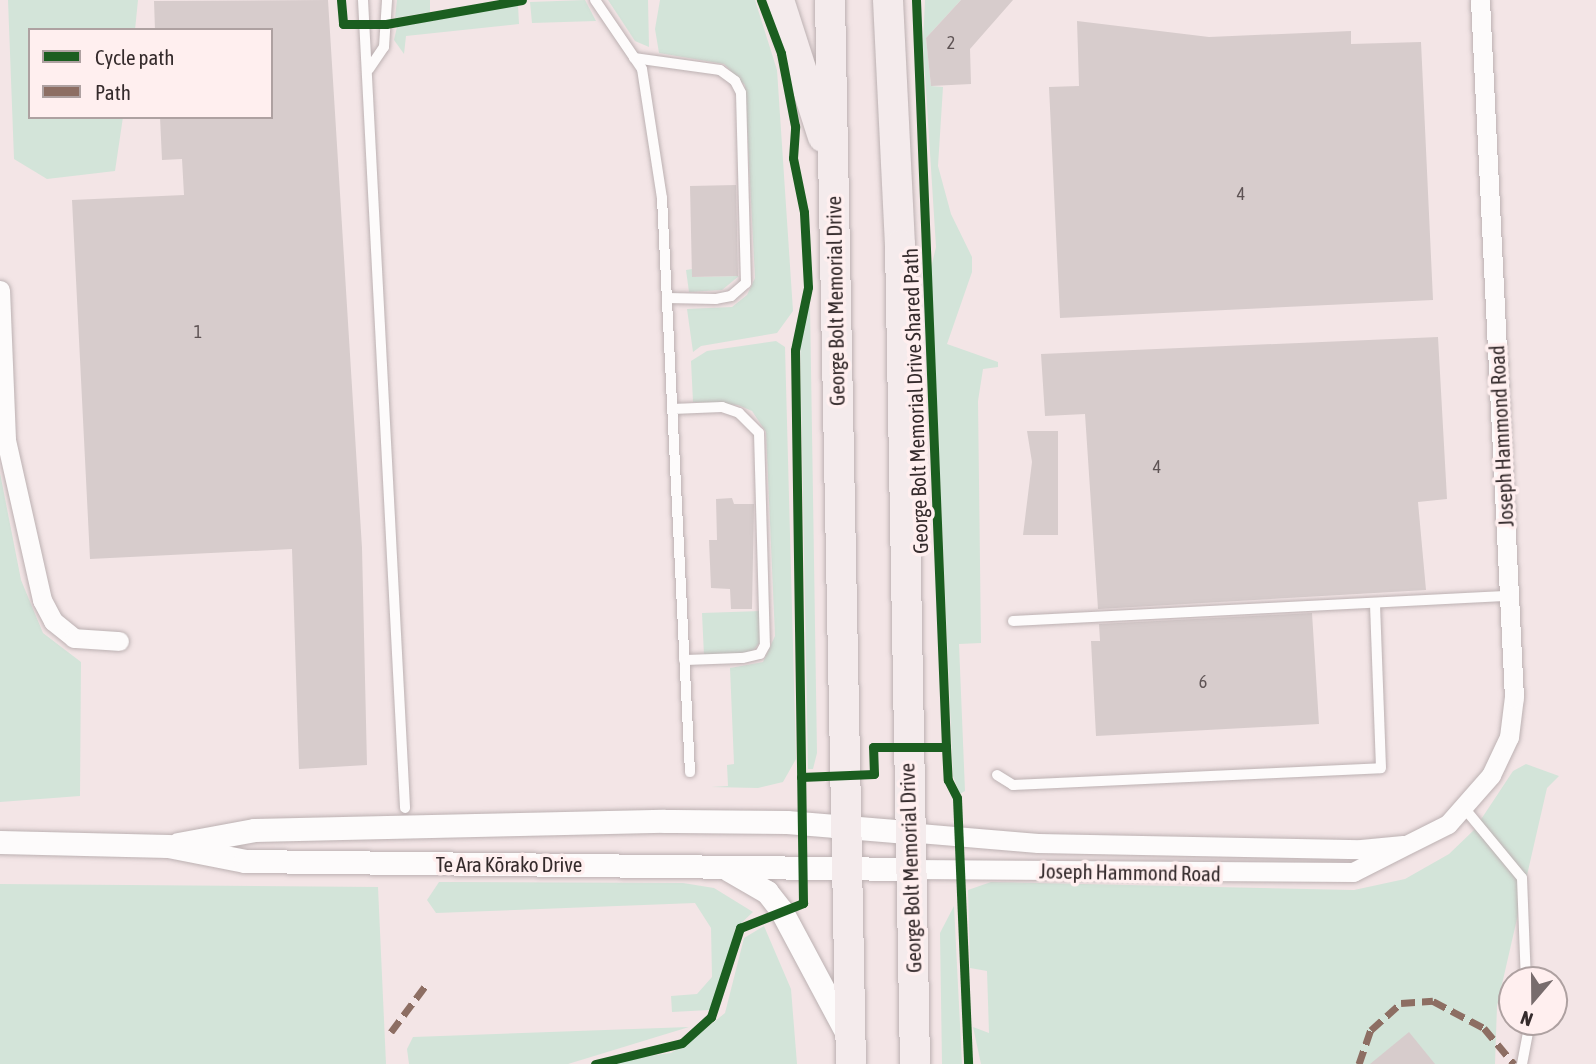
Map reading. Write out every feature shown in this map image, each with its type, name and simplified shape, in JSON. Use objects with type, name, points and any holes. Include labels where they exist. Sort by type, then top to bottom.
[{"type":"main road","points":[[779,0],[833,167]]},
{"type":"main road","name":"George Bolt Memorial Drive","points":[[830,0],[852,1054]]},
{"type":"main road","name":"George Bolt Memorial Drive","points":[[888,0],[900,245],[907,832],[915,1064]]},
{"type":"street","name":"Joseph Hammond Road","points":[[910,869],[1333,875],[1370,866],[1426,839],[1465,809],[1491,775],[1508,737],[1514,698],[1480,0]]},
{"type":"street","points":[[0,290],[8,459],[43,600],[53,621],[74,638],[119,641]]},
{"type":"street","name":"Te Ara Kōrako Drive","points":[[168,846],[254,830],[664,821],[847,827],[907,832]]},
{"type":"street","name":"Joseph Hammond Road","points":[[907,832],[1038,843],[1348,849],[1426,839]]},
{"type":"street","name":"Te Ara Kōrako Drive","points":[[0,842],[168,846],[245,861],[713,864],[850,871],[910,869]]},
{"type":"street","points":[[713,864],[768,892],[852,1054]]},
{"type":"lane","points":[[363,0],[369,69],[405,808]]},
{"type":"lane","points":[[369,69],[384,47],[387,0]]},
{"type":"lane","points":[[595,0],[642,69],[653,127],[667,298],[690,772]]},
{"type":"lane","points":[[634,58],[720,70],[736,81],[741,93],[746,283],[731,296],[716,299],[667,298]]},
{"type":"lane","points":[[673,409],[722,407],[740,413],[759,433],[765,645],[760,654],[684,660]]},
{"type":"lane","points":[[1013,621],[1509,596]]},
{"type":"lane","points":[[997,775],[1013,785],[1381,768],[1375,603]]},
{"type":"lane","points":[[1465,809],[1522,878],[1525,966]]},
{"type":"lane","points":[[1522,1064],[1527,1036]]},
{"type":"green space","points":[[8,0],[138,0],[135,28],[28,28],[28,119],[123,119],[115,171],[47,179],[14,159]]},
{"type":"green space","points":[[397,0],[430,0],[430,12],[395,18]]},
{"type":"green space","points":[[585,0],[596,21],[532,23],[530,2]]},
{"type":"green space","points":[[608,0],[648,0],[649,47],[635,41]]},
{"type":"green space","points":[[660,0],[755,0],[777,70],[793,311],[777,333],[701,346],[693,352],[687,309],[732,307],[747,295],[755,278],[745,85],[724,64],[659,53],[655,29]]},
{"type":"green space","points":[[925,0],[961,0],[926,38],[931,86],[943,87],[938,166],[951,214],[972,257],[972,272],[947,344],[998,362],[998,367],[983,369],[978,401],[981,643],[959,644],[965,791],[960,794],[953,776],[931,268],[936,247],[923,43]]},
{"type":"green space","points":[[518,5],[519,24],[406,36],[404,54],[394,40],[397,27]]},
{"type":"green space","points":[[692,269],[693,277],[739,276],[722,290],[689,292],[686,270]]},
{"type":"green space","points":[[810,304],[817,753],[813,769],[808,769],[800,332]]},
{"type":"green space","points":[[776,341],[785,347],[796,759],[783,782],[758,788],[711,787],[728,786],[727,765],[734,764],[730,668],[763,662],[775,636],[766,432],[752,411],[738,405],[693,402],[691,361],[707,351]]},
{"type":"green space","points":[[0,473],[21,580],[43,633],[81,662],[80,796],[0,802]]},
{"type":"green space","points":[[761,611],[760,642],[752,652],[704,656],[702,613]]},
{"type":"green space","points":[[1526,764],[1559,776],[1547,788],[1506,966],[1498,966],[1495,1064],[981,1064],[973,1027],[989,1033],[987,971],[970,968],[968,890],[991,882],[1354,890],[1405,879],[1449,854],[1474,830],[1513,771]]},
{"type":"green space","points":[[439,882],[683,883],[714,888],[753,912],[735,929],[719,1001],[709,1010],[672,1012],[671,996],[697,994],[712,977],[711,928],[695,903],[436,913],[427,900]]},
{"type":"green space","points":[[0,884],[378,887],[386,1064],[0,1064]]},
{"type":"green space","points":[[954,906],[962,1064],[942,1064],[940,933]]},
{"type":"green space","points":[[764,926],[791,989],[797,1064],[592,1064],[671,1053],[698,1035],[725,1013],[744,938]]},
{"type":"green space","points":[[689,1027],[568,1064],[409,1064],[407,1049],[413,1037]]},
{"type":"building","points":[[328,0],[362,548],[367,765],[299,769],[292,549],[90,559],[72,200],[184,195],[182,159],[162,160],[160,119],[273,119],[273,28],[155,28],[154,1]]},
{"type":"building","points":[[961,0],[1013,0],[970,49],[971,84],[931,86],[926,38]]},
{"type":"building","points":[[1077,21],[1209,37],[1351,31],[1351,44],[1421,42],[1433,300],[1060,318],[1049,87],[1079,86]]},
{"type":"building","points":[[736,185],[738,276],[692,277],[690,186]]},
{"type":"building","points":[[1438,337],[1447,499],[1418,502],[1426,590],[1098,609],[1085,414],[1045,416],[1041,354]]},
{"type":"building","points":[[1027,431],[1058,431],[1058,535],[1023,535],[1032,462]]},
{"type":"building","points":[[732,498],[734,504],[754,504],[752,609],[731,609],[730,589],[711,588],[709,540],[717,540],[716,499]]},
{"type":"building","points":[[1312,613],[1319,724],[1096,736],[1091,641],[1100,641],[1099,624]]},
{"type":"building","points":[[1409,1032],[1435,1064],[1370,1064]]},
{"type":"marked path","points":[[391,1032],[426,985]]},
{"type":"marked path","points":[[1359,1064],[1371,1030],[1401,1003],[1433,1001],[1484,1028],[1514,1064]]},
{"type":"cycle path","points":[[341,0],[343,24],[386,24],[522,0]]},
{"type":"cycle path","points":[[595,1064],[682,1043],[711,1017],[740,928],[803,903],[795,350],[808,287],[804,212],[793,158],[795,126],[781,53],[761,0]]},
{"type":"cycle path","name":"George Bolt Memorial Drive Shared Path","points":[[916,0],[946,747],[948,780],[957,798],[968,1064]]},
{"type":"cycle path","points":[[801,777],[874,774],[873,747],[946,747]]}]
